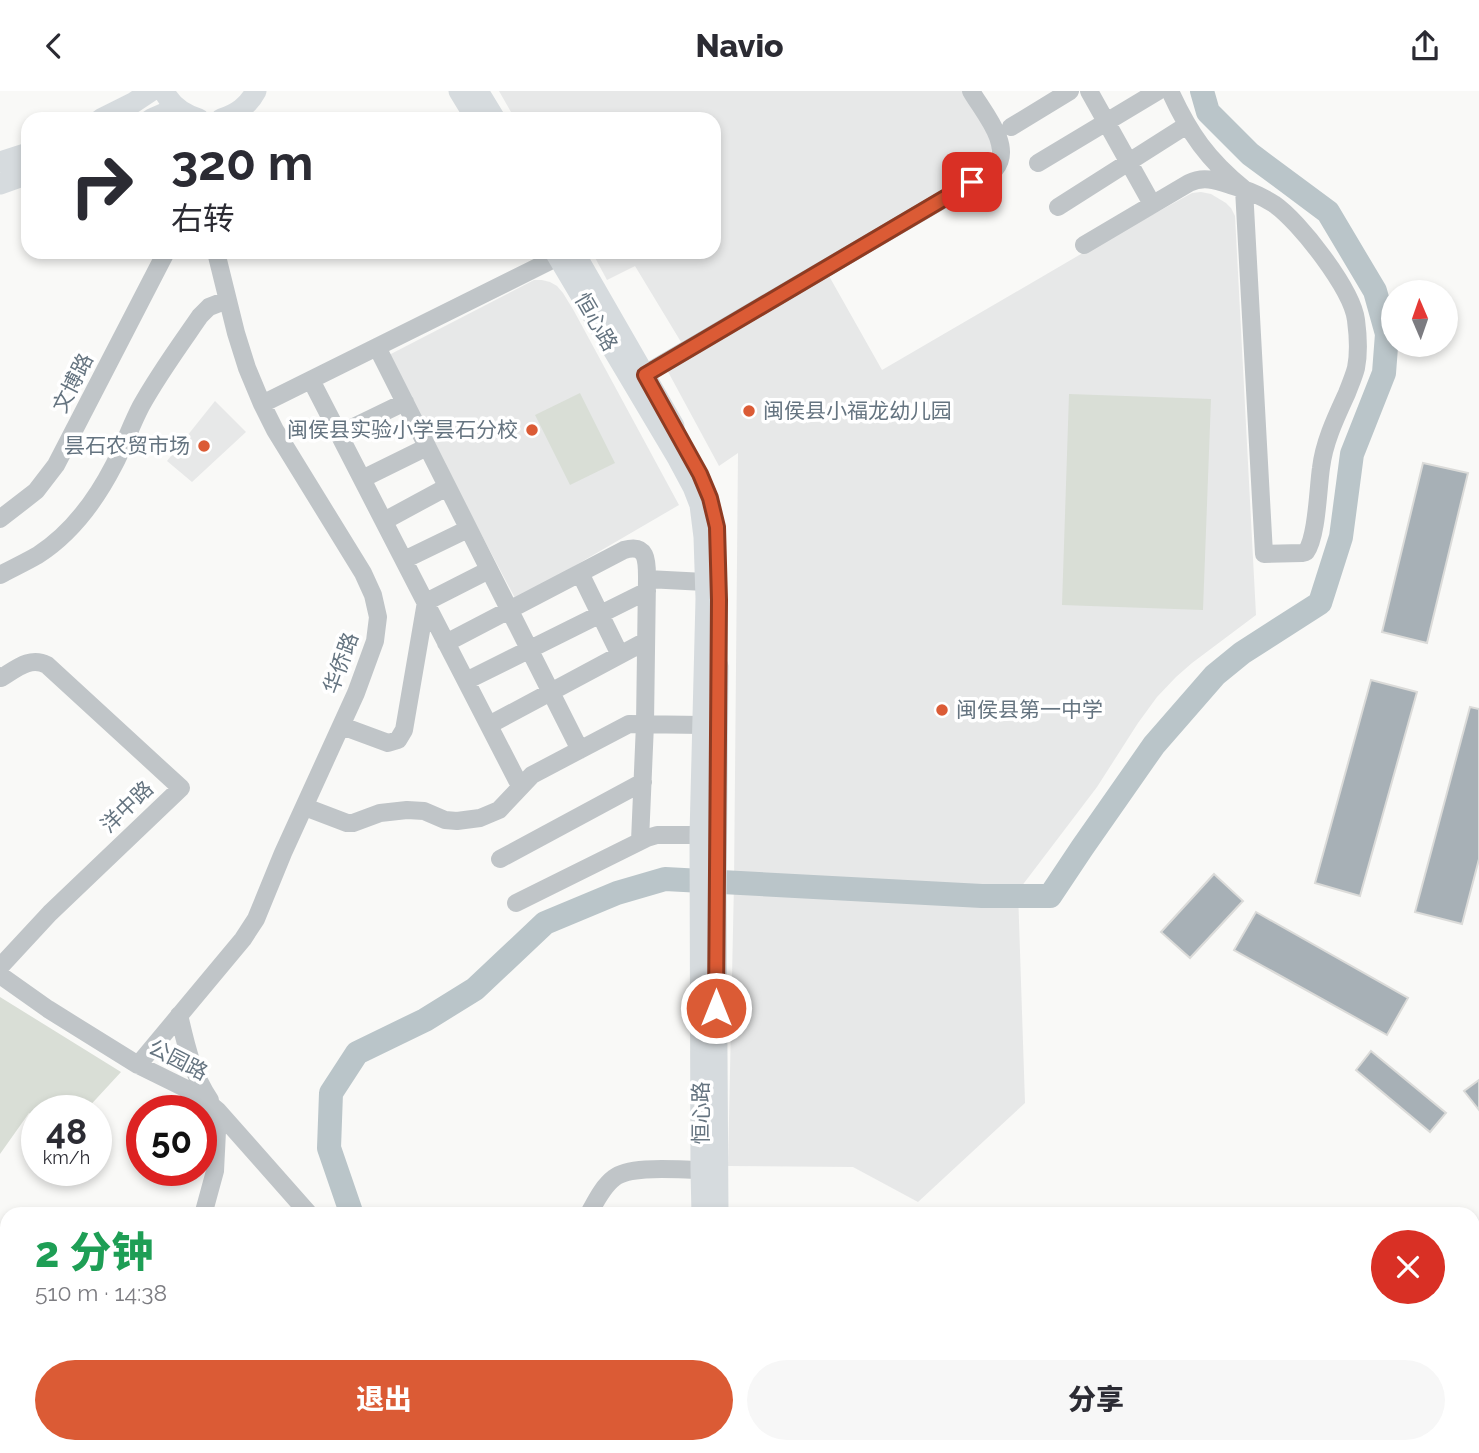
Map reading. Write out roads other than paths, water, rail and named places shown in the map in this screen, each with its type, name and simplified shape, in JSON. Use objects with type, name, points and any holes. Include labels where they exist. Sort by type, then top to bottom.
[{"type":"main road","points":[[115,112],[151,91]]},
{"type":"main road","points":[[238,112],[245,107],[256,91]]},
{"type":"main road","points":[[459,91],[472,112]]},
{"type":"main road","points":[[478,91],[491,112]]},
{"type":"main road","points":[[158,112],[170,99],[185,112]]},
{"type":"main road","points":[[0,162],[21,155]]},
{"type":"main road","points":[[0,184],[21,176]]},
{"type":"main road","name":"恒心路","points":[[566,259],[638,379],[700,474],[710,498],[717,527],[719,600],[708,865],[702,1207]]},
{"type":"main road","name":"恒心路","points":[[638,379],[693,487],[700,505],[704,529],[700,835],[708,865]]},
{"type":"main road","name":"恒心路","points":[[708,897],[718,1207]]},
{"type":"street","points":[[638,379],[995,169],[1002,157],[1000,142],[971,91]]},
{"type":"street","points":[[1011,127],[1070,91]]},
{"type":"street","points":[[1089,91],[1152,204]]},
{"type":"street","points":[[1038,163],[1158,91]]},
{"type":"street","points":[[1084,245],[1189,183],[1213,179],[1244,189],[1272,203],[1295,222],[1331,269],[1355,315],[1356,367],[1323,454],[1312,538],[1306,552],[1264,554],[1244,189],[1212,161],[1187,125],[1170,91]]},
{"type":"street","points":[[1058,207],[1187,125]]},
{"type":"street","name":"文博路","points":[[0,519],[36,491],[56,465],[162,259]]},
{"type":"street","name":"华侨路","points":[[138,1065],[256,919],[342,726],[375,641],[377,629],[376,606],[363,573],[275,430],[262,404],[247,368],[218,259]]},
{"type":"street","points":[[262,404],[553,259]]},
{"type":"street","points":[[0,575],[37,556],[77,521],[107,478],[146,397],[200,316],[214,304],[227,300]]},
{"type":"street","points":[[377,347],[580,750]]},
{"type":"street","points":[[311,380],[520,786]]},
{"type":"street","points":[[339,434],[405,402]]},
{"type":"street","points":[[362,479],[427,447]]},
{"type":"street","points":[[384,521],[447,487]]},
{"type":"street","points":[[404,560],[468,529]]},
{"type":"street","points":[[446,643],[624,550],[636,549],[642,552],[647,563],[647,585],[640,841]]},
{"type":"street","points":[[426,602],[489,570]]},
{"type":"street","points":[[580,573],[620,655]]},
{"type":"street","points":[[466,681],[600,615],[647,585],[705,582]]},
{"type":"street","points":[[342,726],[388,743],[402,736],[426,602]]},
{"type":"street","points":[[489,725],[646,641]]},
{"type":"street","name":"洋中路","points":[[0,676],[1,678],[32,661],[47,665],[181,788],[50,913],[0,967]]},
{"type":"street","points":[[305,807],[347,823],[380,813],[407,810],[424,811],[445,820],[469,820],[499,810],[532,775],[629,724],[703,725]]},
{"type":"street","points":[[500,859],[643,782]]},
{"type":"street","points":[[516,902],[640,841],[657,835],[700,835]]},
{"type":"street","name":"公园路","points":[[0,975],[48,1009],[138,1065],[199,1095],[218,1111],[303,1207]]},
{"type":"street","points":[[179,1015],[197,1078],[218,1111],[215,1171],[205,1207]]},
{"type":"street","points":[[593,1207],[609,1183],[626,1171],[701,1170]]},
{"type":"waterway","points":[[349,1207],[329,1148],[331,1093],[357,1053],[425,1020],[475,989],[545,923],[617,893],[665,879],[982,896],[1050,896],[1154,745],[1215,675],[1242,653],[1320,603],[1341,537],[1352,454],[1384,373],[1387,334],[1375,291],[1328,212],[1250,154],[1208,112],[1202,91]]},
{"type":"place","name":"闽侯县小福龙幼儿园","points":[[749,411]]},
{"type":"place","name":"闽侯县实验小学昙石分校","points":[[532,430]]},
{"type":"place","name":"昙石农贸市场","points":[[204,446]]},
{"type":"place","name":"闽侯县第一中学","points":[[942,710]]}]
